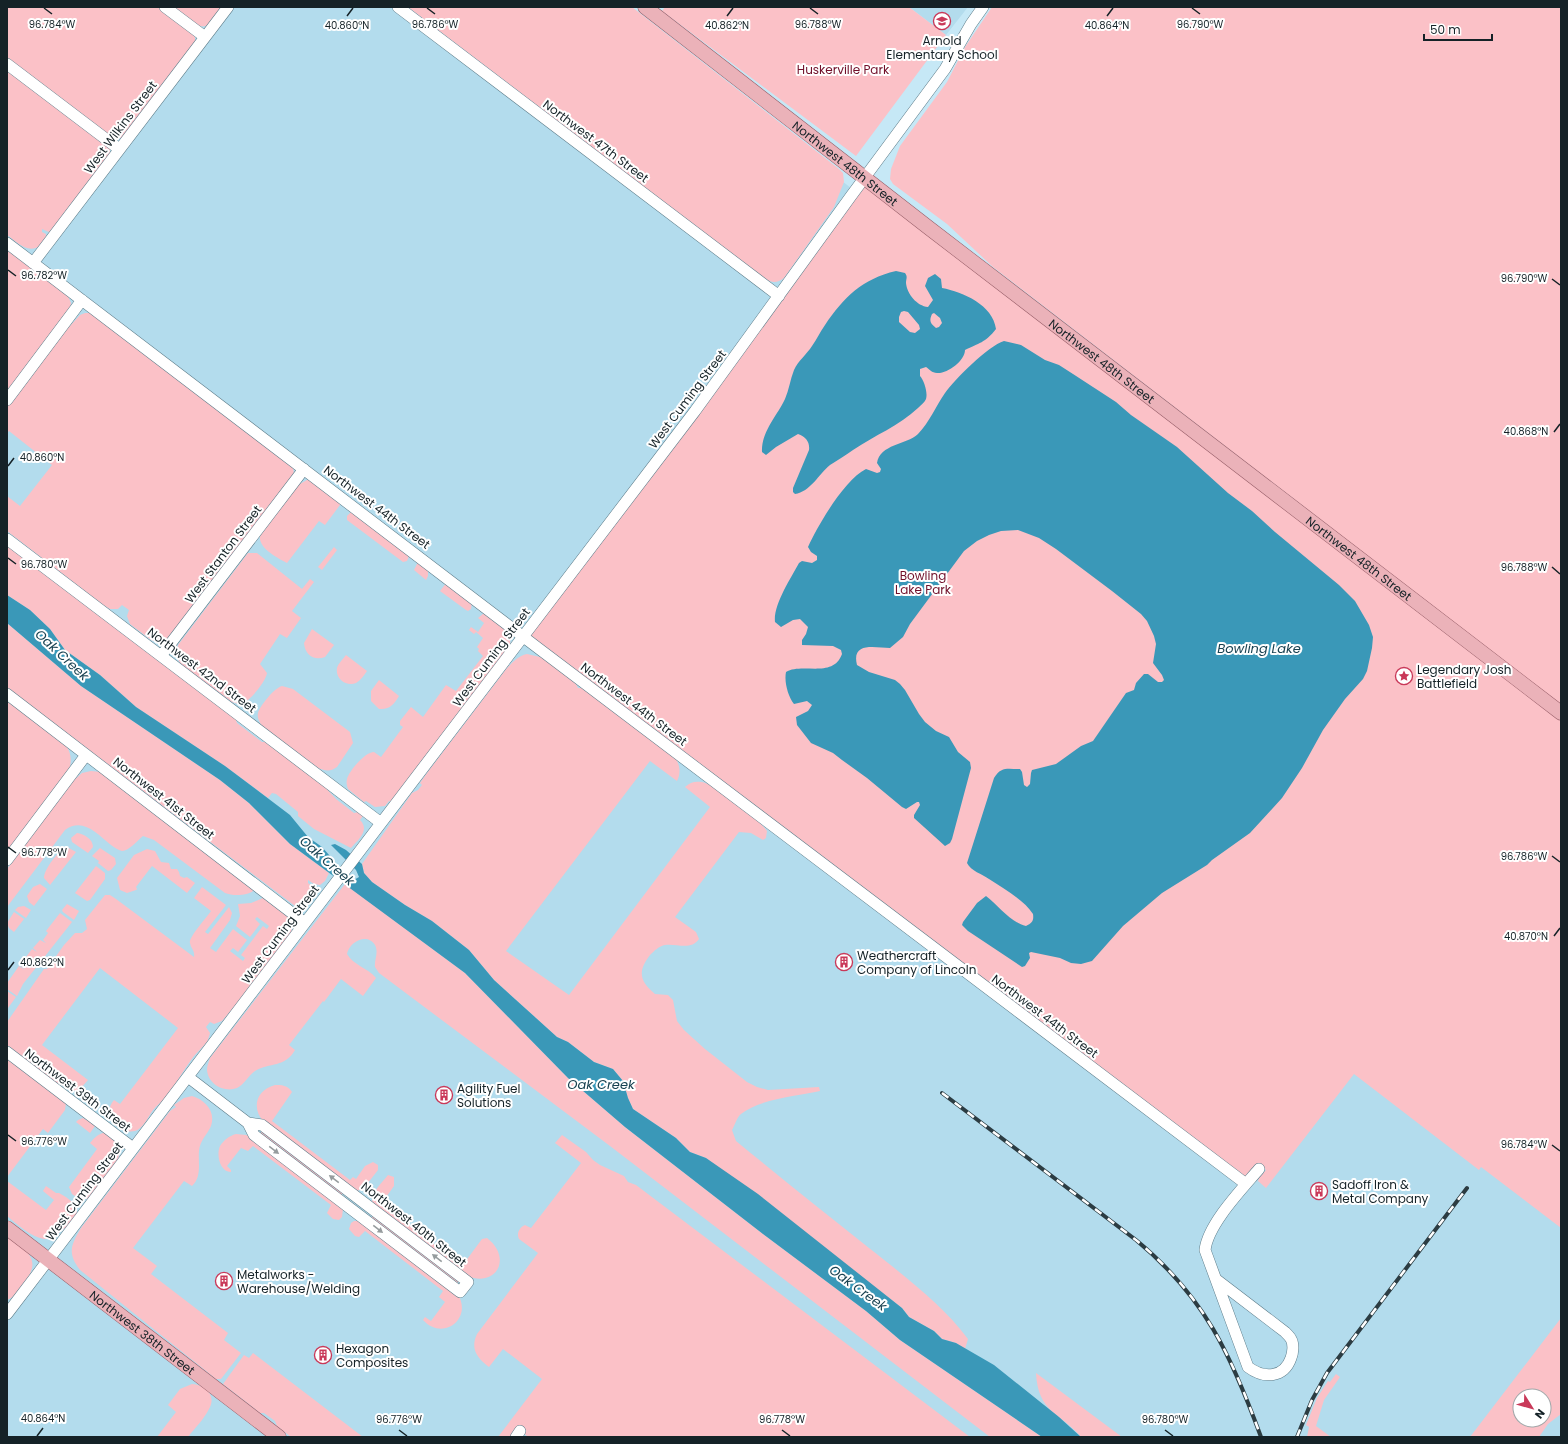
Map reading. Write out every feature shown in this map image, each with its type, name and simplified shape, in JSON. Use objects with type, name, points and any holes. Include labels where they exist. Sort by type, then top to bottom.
[{"type":"main road","name":"Northwest 48th Street","points":[[647,8],[1561,713]]},
{"type":"main road","name":"Northwest 38th Street","points":[[7,1228],[279,1437]]},
{"type":"street","points":[[165,7],[205,38]]},
{"type":"street","name":"West Wilkins Street","points":[[33,263],[228,7]]},
{"type":"street","name":"Northwest 47th Street","points":[[398,7],[779,296]]},
{"type":"street","name":"West Cuming Street","points":[[7,1314],[696,411],[946,69],[967,31],[983,7]]},
{"type":"street","points":[[7,64],[119,149]]},
{"type":"street","name":"Northwest 44th Street","points":[[7,243],[1246,1184]]},
{"type":"street","points":[[7,400],[82,300]]},
{"type":"street","name":"West Stanton Street","points":[[161,656],[304,469]]},
{"type":"street","name":"Northwest 42nd Street","points":[[7,539],[381,823]]},
{"type":"street","name":"Northwest 41st Street","points":[[7,694],[305,923]]},
{"type":"street","points":[[7,860],[86,755]]},
{"type":"street","name":"Northwest 39th Street","points":[[7,1052],[133,1148]]},
{"type":"street","name":"Northwest 40th Street","points":[[188,1077],[248,1123],[254,1135],[460,1292],[468,1282],[262,1125],[248,1123]]},
{"type":"street","points":[[1217,1280],[1285,1332],[1292,1340],[1293,1353],[1288,1365],[1282,1371],[1264,1375],[1255,1372],[1248,1366],[1205,1250],[1209,1234],[1239,1192],[1259,1170]]},
{"type":"shaded area","points":[[7,7],[616,7],[1561,730],[1561,1379],[1552,1388],[1512,1388],[1512,1428],[1552,1428],[1552,1409],[1561,1416],[1561,1437],[7,1437]]},
{"type":"shaded area","name":"Arnold Elementary School","points":[[909,7],[968,7],[946,35]]},
{"type":"green space","points":[[7,7],[160,7],[194,33],[195,44],[124,138],[112,138],[7,59]]},
{"type":"green space","points":[[172,7],[222,7],[209,24],[200,26],[190,21]]},
{"type":"green space","points":[[408,7],[632,7],[839,169],[843,173],[844,182],[834,207],[784,278],[775,282],[765,279]]},
{"type":"green space","name":"Huskerville Park","points":[[665,7],[909,7],[946,35],[856,156],[662,11]]},
{"type":"green space","points":[[992,7],[1561,7],[1561,705],[993,267],[947,224],[893,184],[890,179],[891,169],[900,146],[947,82],[965,47]]},
{"type":"green space","points":[[7,68],[110,148],[110,153],[51,233],[42,229],[42,232],[46,234],[45,240],[40,246],[34,248],[21,246],[7,235]]},
{"type":"green space","name":"Bowling Lake Park","points":[[866,178],[1561,713],[1561,1228],[1481,1167],[1479,1170],[1354,1074],[1266,1188],[1258,1181],[1266,1170],[1262,1166],[1246,1184],[523,636]]},
{"type":"green space","points":[[7,248],[68,296],[71,303],[70,308],[7,397]]},
{"type":"green space","points":[[90,313],[293,466],[294,475],[167,641],[161,643],[151,640],[130,624],[127,616],[129,610],[122,605],[118,609],[110,609],[103,605],[7,531],[7,496],[20,506],[52,465],[9,431],[7,433],[7,406],[68,326],[69,327],[80,315]]},
{"type":"green space","points":[[310,480],[340,502],[340,505],[325,525],[319,521],[287,563],[262,545],[260,536],[298,485]]},
{"type":"green space","points":[[353,512],[409,556],[407,561],[403,562],[347,520],[347,516]]},
{"type":"green space","points":[[7,544],[235,717],[237,723],[322,784],[336,799],[354,813],[358,812],[363,816],[360,820],[363,824],[364,831],[351,848],[314,829],[298,816],[298,812],[276,794],[272,793],[268,798],[225,766],[136,707],[100,675],[65,650],[50,629],[30,610],[7,595]]},
{"type":"green space","points":[[334,547],[337,550],[322,570],[318,567]]},
{"type":"green space","points":[[248,553],[257,553],[302,589],[310,579],[314,582],[292,611],[301,618],[287,638],[280,634],[260,664],[267,673],[264,681],[249,699],[241,704],[232,702],[182,665],[177,653],[178,645]]},
{"type":"green space","points":[[418,562],[428,571],[426,580],[414,570]]},
{"type":"green space","points":[[447,582],[472,602],[471,609],[468,611],[466,610],[440,591]]},
{"type":"green space","points":[[484,613],[503,626],[509,634],[510,645],[391,802],[389,801],[385,806],[375,807],[366,801],[364,802],[348,789],[347,780],[351,771],[362,758],[370,753],[374,752],[381,757],[403,727],[400,725],[400,721],[411,707],[423,717],[446,685],[456,691],[483,656],[478,651],[479,649],[477,647],[483,638],[476,632],[474,634],[469,630],[471,627],[478,632],[484,623],[478,618]]},
{"type":"green space","points":[[7,623],[81,686],[220,780],[249,803],[290,844],[329,873],[325,881],[320,885],[314,884],[308,880],[308,883],[315,889],[314,894],[316,895],[312,900],[306,905],[298,903],[295,906],[7,688]]},
{"type":"green space","points":[[312,629],[334,645],[325,657],[317,658],[311,656],[306,651],[304,643]]},
{"type":"green space","points":[[527,654],[540,657],[574,680],[578,688],[584,688],[676,759],[679,772],[677,781],[650,761],[506,951],[569,995],[710,807],[685,787],[695,782],[709,784],[727,795],[755,818],[767,831],[766,838],[763,840],[751,833],[739,832],[675,917],[696,932],[699,939],[696,943],[688,946],[661,946],[650,955],[643,966],[643,980],[655,994],[668,995],[673,1000],[677,1021],[684,1030],[705,1049],[747,1082],[768,1090],[819,1087],[820,1091],[768,1101],[749,1109],[740,1115],[732,1130],[736,1141],[935,1302],[968,1339],[965,1349],[956,1343],[942,1339],[934,1331],[909,1317],[902,1308],[706,1158],[690,1152],[676,1138],[633,1109],[623,1081],[613,1069],[594,1062],[568,1042],[557,1037],[494,980],[469,950],[432,921],[405,905],[372,882],[364,873],[362,864],[412,793],[418,790],[422,785],[420,783],[427,773],[507,668],[518,658]]},
{"type":"green space","points":[[346,655],[367,671],[361,679],[353,684],[342,681],[337,672],[339,663]]},
{"type":"green space","points":[[379,680],[399,696],[393,704],[386,709],[379,709],[371,701],[371,691]]},
{"type":"green space","points":[[282,686],[293,689],[350,732],[353,743],[337,767],[332,770],[323,770],[318,768],[262,726],[258,718],[259,710],[271,694]]},
{"type":"green space","points":[[7,700],[66,745],[71,759],[68,773],[7,853]]},
{"type":"green space","points":[[91,771],[101,772],[252,887],[253,891],[247,894],[239,895],[225,893],[154,840],[143,836],[125,851],[122,851],[111,845],[90,828],[78,825],[72,826],[65,830],[7,907],[7,869],[73,781],[82,773]]},
{"type":"green space","points":[[77,833],[90,839],[93,844],[93,847],[88,853],[72,842],[71,838]]},
{"type":"green space","points":[[67,847],[76,852],[50,885],[44,878],[46,870],[56,856]]},
{"type":"green space","points":[[100,848],[115,858],[116,864],[111,870],[108,871],[92,856]]},
{"type":"green space","points":[[147,849],[155,851],[161,862],[169,863],[171,869],[177,869],[180,876],[184,878],[187,877],[195,883],[187,893],[152,866],[136,887],[136,890],[127,893],[120,890],[117,878],[134,855]]},
{"type":"green space","points":[[96,866],[105,873],[105,879],[90,900],[87,901],[75,893]]},
{"type":"green space","points":[[40,884],[47,889],[34,906],[29,902],[27,896],[33,887]]},
{"type":"green space","points":[[345,884],[465,973],[568,1078],[625,1127],[763,1234],[866,1311],[900,1340],[1042,1437],[990,1437],[610,1146],[379,973],[375,967],[376,948],[372,941],[368,939],[355,942],[348,950],[347,954],[353,961],[376,978],[363,996],[341,979],[289,1045],[295,1050],[287,1060],[255,1071],[242,1085],[237,1088],[222,1088],[214,1083],[210,1079],[207,1070],[210,1058]]},
{"type":"green space","points":[[202,887],[226,905],[205,932],[208,934],[229,907],[232,913],[230,920],[210,948],[216,952],[233,929],[247,940],[238,952],[233,948],[230,951],[243,961],[245,958],[241,955],[263,926],[267,929],[269,926],[257,917],[255,919],[260,924],[250,937],[236,926],[240,916],[238,904],[251,903],[263,898],[292,920],[293,926],[291,932],[247,992],[222,1021],[214,1024],[210,1022],[206,1027],[210,1033],[207,1042],[194,1056],[170,1092],[153,1110],[143,1125],[135,1131],[123,1130],[117,1127],[110,1117],[110,1106],[114,1100],[120,1104],[178,1028],[100,968],[42,1045],[88,1080],[80,1089],[74,1091],[55,1082],[7,1045],[7,1022],[44,969],[47,969],[64,945],[75,933],[82,933],[87,929],[85,920],[105,895],[110,895],[116,899],[194,957],[190,940],[211,911],[194,898]]},
{"type":"green space","points":[[67,904],[79,911],[74,920],[62,910]]},
{"type":"green space","points":[[24,906],[31,910],[26,918],[15,910],[18,907]]},
{"type":"green space","points":[[14,912],[24,919],[14,932],[9,928],[7,923]]},
{"type":"green space","points":[[60,913],[72,922],[23,984],[17,996],[7,989],[7,983],[19,966],[25,970],[20,965],[32,949],[37,952],[33,948],[40,940],[46,943],[43,940],[48,933],[46,931]]},
{"type":"green space","points":[[7,991],[16,997],[8,1008],[7,1007]]},
{"type":"green space","points":[[7,1056],[66,1103],[65,1110],[48,1133],[43,1129],[7,1177]]},
{"type":"green space","points":[[275,1085],[282,1085],[292,1092],[272,1121],[350,1180],[353,1177],[356,1179],[365,1166],[373,1162],[378,1165],[378,1170],[364,1188],[357,1191],[264,1122],[258,1111],[258,1100],[263,1091]]},
{"type":"green space","points":[[192,1096],[205,1103],[211,1111],[212,1116],[211,1126],[200,1147],[199,1170],[197,1178],[192,1186],[184,1181],[133,1248],[157,1266],[151,1274],[228,1333],[224,1340],[241,1353],[221,1379],[216,1379],[80,1270],[73,1259],[72,1254],[73,1244],[81,1228],[170,1111],[176,1107],[174,1105],[184,1098]]},
{"type":"green space","points":[[83,1118],[95,1126],[90,1133],[76,1122]]},
{"type":"green space","points":[[263,1130],[345,1191],[340,1197],[259,1135]]},
{"type":"green space","points":[[106,1132],[116,1140],[120,1146],[118,1159],[102,1182],[87,1199],[79,1199],[72,1194],[69,1187],[97,1149],[90,1143],[97,1136]]},
{"type":"green space","points":[[236,1134],[252,1137],[343,1209],[342,1217],[339,1220],[333,1219],[327,1213],[331,1205],[253,1146],[248,1151],[241,1148],[227,1166],[231,1172],[224,1169],[218,1154],[220,1146],[227,1138]]},
{"type":"green space","points":[[562,1135],[586,1152],[600,1165],[624,1176],[628,1182],[636,1185],[970,1437],[528,1437],[518,1428],[510,1437],[498,1437],[542,1379],[503,1349],[489,1367],[478,1357],[476,1353],[474,1344],[475,1339],[477,1334],[538,1253],[519,1239],[519,1230],[525,1225],[531,1228],[581,1163],[555,1143]]},
{"type":"green space","points":[[388,1175],[394,1177],[394,1186],[384,1200],[387,1203],[385,1206],[462,1266],[482,1239],[487,1238],[495,1246],[499,1254],[500,1262],[498,1269],[493,1275],[486,1278],[477,1279],[467,1276],[373,1205],[372,1201],[374,1193]]},
{"type":"green space","points":[[7,1181],[46,1210],[54,1200],[43,1191],[46,1186],[56,1193],[59,1193],[72,1202],[76,1207],[77,1210],[74,1218],[60,1233],[54,1236],[44,1239],[34,1236],[7,1216]]},
{"type":"green space","points":[[374,1214],[460,1279],[456,1285],[370,1220]]},
{"type":"green space","points":[[358,1221],[457,1293],[461,1302],[462,1311],[454,1324],[447,1328],[439,1329],[431,1326],[423,1320],[425,1317],[431,1321],[445,1302],[439,1297],[443,1291],[365,1231],[359,1237],[355,1236],[349,1229],[351,1223]]},
{"type":"green space","points":[[7,1235],[27,1251],[32,1262],[32,1269],[23,1285],[14,1296],[7,1300]]},
{"type":"green space","points":[[1561,1318],[1561,1414],[1552,1421],[1552,1388],[1512,1388],[1512,1428],[1545,1428],[1539,1437],[1470,1437]]},
{"type":"green space","points":[[253,1353],[363,1437],[291,1437],[277,1426],[275,1421],[264,1413],[260,1413],[223,1384],[244,1355],[249,1358]]},
{"type":"green space","points":[[1036,1373],[1122,1437],[1081,1437],[1051,1411],[1046,1404],[1041,1396]]},
{"type":"green space","points":[[1336,1374],[1340,1377],[1324,1400],[1316,1426],[1331,1437],[1307,1437],[1309,1427],[1306,1425],[1317,1398],[1328,1381],[1330,1382]]},
{"type":"green space","points":[[192,1384],[201,1386],[211,1395],[211,1404],[205,1416],[188,1437],[157,1437],[176,1412],[168,1405],[180,1389]]},
{"type":"water","points":[[896,271],[905,273],[907,277],[906,283],[910,295],[916,302],[928,307],[933,300],[925,286],[928,278],[935,274],[941,279],[942,288],[968,296],[983,307],[994,321],[996,329],[985,340],[965,350],[959,362],[950,369],[941,373],[935,373],[926,367],[920,369],[920,376],[926,390],[926,399],[923,404],[903,420],[830,465],[810,486],[800,493],[795,494],[793,492],[793,488],[809,450],[808,442],[805,438],[798,434],[776,447],[766,455],[762,452],[764,438],[770,424],[785,399],[796,367],[810,349],[832,315],[855,290],[884,274]],"holes":[[[901,312],[908,312],[919,325],[920,329],[915,333],[910,332],[899,322]],[[934,313],[940,318],[942,323],[936,328],[930,320],[932,314]]]},
{"type":"water","name":"Bowling Lake","points":[[1004,341],[1021,345],[1045,360],[1059,365],[1116,402],[1131,415],[1177,447],[1228,493],[1252,511],[1339,585],[1355,601],[1369,625],[1373,637],[1367,671],[1363,679],[1345,699],[1323,730],[1302,768],[1282,798],[1250,833],[1207,865],[1162,893],[1123,926],[1092,961],[1081,964],[1071,963],[1060,958],[1031,952],[1029,953],[1030,958],[1025,966],[1022,967],[968,931],[962,925],[963,922],[977,903],[986,896],[1020,924],[1026,926],[1032,922],[1033,914],[1019,899],[974,870],[967,863],[994,778],[999,772],[1005,769],[1020,769],[1022,772],[1024,785],[1027,787],[1030,784],[1032,770],[1056,764],[1081,746],[1093,741],[1126,693],[1134,690],[1136,683],[1144,674],[1148,674],[1158,682],[1162,682],[1164,680],[1153,663],[1156,644],[1154,636],[1147,621],[1141,614],[1056,549],[1039,538],[1018,530],[1001,531],[977,541],[964,551],[910,624],[903,637],[890,648],[872,647],[861,649],[858,652],[856,657],[857,665],[869,672],[895,680],[900,684],[925,722],[936,731],[949,737],[958,752],[970,762],[971,768],[952,839],[950,843],[945,846],[914,818],[914,815],[920,805],[919,802],[906,809],[902,807],[867,778],[833,753],[811,743],[797,725],[796,717],[808,711],[812,705],[807,701],[794,704],[787,689],[786,672],[800,668],[817,669],[832,666],[838,662],[842,654],[841,650],[833,646],[802,645],[802,640],[808,627],[800,619],[793,620],[781,627],[775,622],[775,615],[780,600],[799,563],[802,561],[812,563],[817,560],[817,556],[811,552],[808,547],[825,515],[849,482],[866,469],[877,473],[880,472],[881,469],[877,463],[883,452],[888,448],[913,438],[918,434],[929,420],[945,393],[956,380],[989,349]]},
{"type":"water","name":"Oak Creek","points":[[7,595],[30,610],[50,629],[65,650],[100,675],[136,707],[225,766],[290,815],[308,837],[322,847],[352,881],[359,877],[356,870],[331,845],[335,844],[346,850],[362,864],[364,873],[372,882],[405,905],[432,921],[469,950],[494,980],[557,1037],[568,1042],[594,1062],[613,1069],[623,1081],[633,1109],[676,1138],[690,1152],[706,1158],[758,1194],[902,1308],[909,1317],[934,1331],[942,1339],[956,1343],[994,1365],[1059,1417],[1081,1437],[1042,1437],[900,1340],[866,1311],[763,1234],[625,1127],[568,1078],[465,973],[290,844],[249,803],[220,780],[81,686],[7,623]]},
{"type":"railway","points":[[942,1093],[1136,1240],[1160,1261],[1198,1306],[1213,1329],[1239,1380],[1261,1437]]},
{"type":"railway","points":[[1297,1437],[1312,1400],[1327,1373],[1467,1188]]},
{"type":"place","name":"Arnold Elementary School","points":[[942,21]]},
{"type":"place","name":"Legendary Josh Battlefield","points":[[1404,676]]},
{"type":"place","name":"Weathercraft Company of Lincoln","points":[[844,962]]},
{"type":"place","name":"Agility Fuel Solutions","points":[[444,1095]]},
{"type":"place","name":"Sadoff Iron & Metal Company","points":[[1319,1191]]},
{"type":"place","name":"Metalworks - Warehouse/Welding","points":[[224,1281]]},
{"type":"place","name":"Hexagon Composites","points":[[323,1355]]}]
